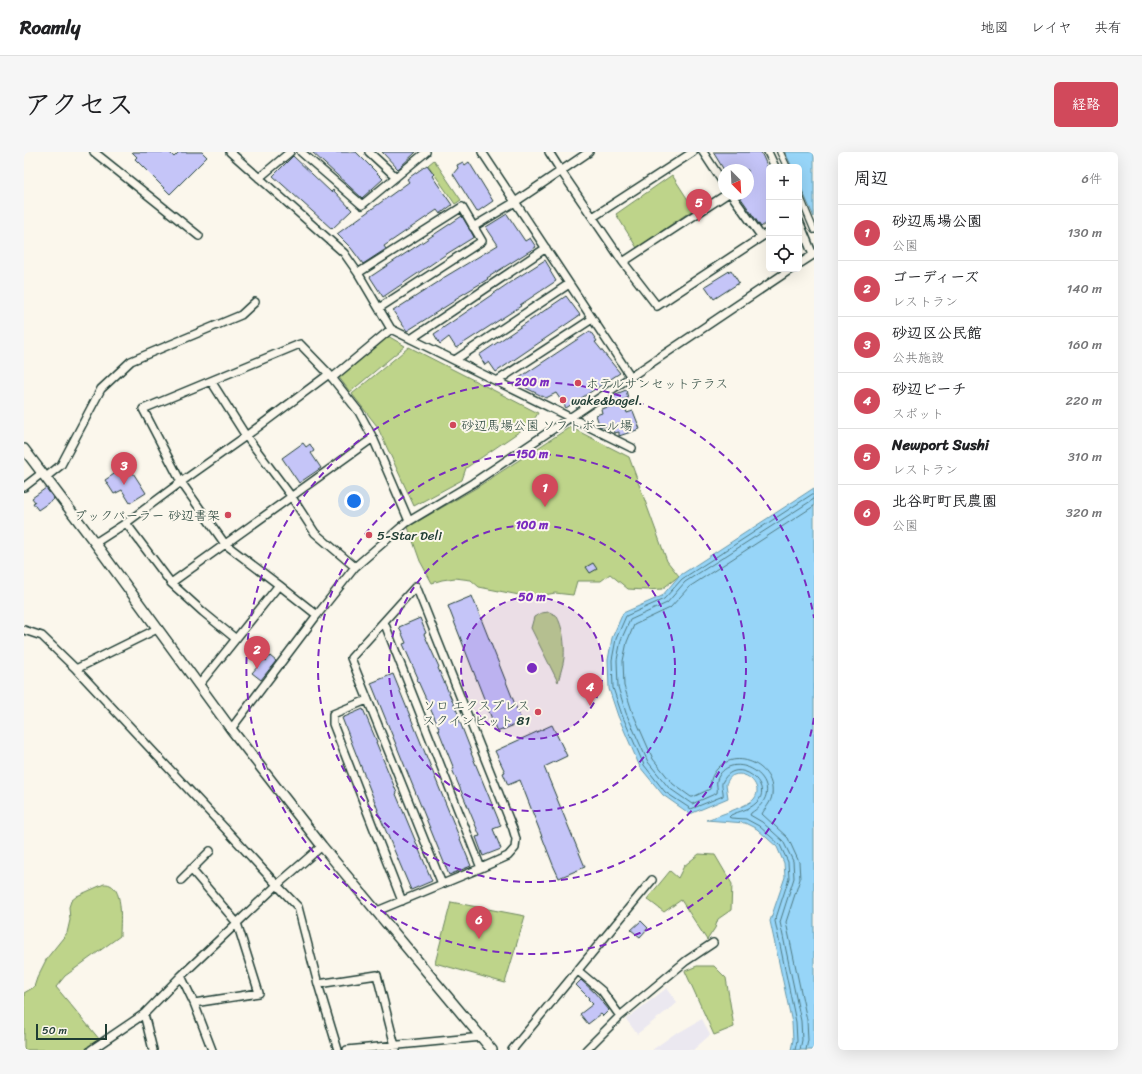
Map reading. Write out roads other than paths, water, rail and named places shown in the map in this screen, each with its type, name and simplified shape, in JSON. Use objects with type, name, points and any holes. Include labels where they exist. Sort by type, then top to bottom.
[{"type":"street","points":[[94,152],[199,236]]},
{"type":"street","points":[[230,152],[344,253],[358,273],[391,329],[632,448]]},
{"type":"street","points":[[259,178],[290,152]]},
{"type":"street","points":[[301,152],[362,205],[426,152]]},
{"type":"street","points":[[369,152],[396,177]]},
{"type":"street","points":[[482,152],[631,377]]},
{"type":"street","points":[[549,152],[623,262],[656,306],[766,234]]},
{"type":"street","points":[[473,227],[515,202],[589,152]]},
{"type":"street","points":[[593,217],[693,152]]},
{"type":"street","points":[[703,152],[718,175]]},
{"type":"street","points":[[768,152],[774,164]]},
{"type":"street","points":[[780,152],[786,164]]},
{"type":"street","points":[[623,262],[718,200]]},
{"type":"street","points":[[735,200],[761,236]]},
{"type":"street","points":[[802,200],[814,230]]},
{"type":"street","points":[[358,273],[462,207],[482,242],[379,308]]},
{"type":"street","points":[[802,228],[813,254],[802,262]]},
{"type":"street","points":[[411,339],[546,248]]},
{"type":"street","points":[[231,729],[355,567],[406,523],[473,483],[787,272]]},
{"type":"street","points":[[455,360],[569,284]]},
{"type":"street","points":[[24,487],[61,465],[101,389],[131,361],[241,315],[256,302]]},
{"type":"street","points":[[497,381],[592,319]]},
{"type":"street","points":[[95,543],[126,523],[330,376],[391,329]]},
{"type":"street","points":[[317,615],[225,544],[181,482],[143,409],[300,344],[330,376],[359,412],[373,438],[410,521]]},
{"type":"street","points":[[211,381],[246,436],[291,496],[315,533],[355,567]]},
{"type":"street","points":[[171,583],[373,438]]},
{"type":"street","points":[[24,449],[95,543],[231,729],[322,846],[492,1050]]},
{"type":"street","points":[[126,523],[171,583],[236,639]]},
{"type":"street","points":[[199,685],[279,585]]},
{"type":"street","points":[[377,911],[481,868],[508,856],[514,848],[516,839],[416,586],[351,658],[442,884]]},
{"type":"street","points":[[384,622],[481,868]]},
{"type":"street","points":[[76,669],[157,629]]},
{"type":"street","points":[[24,630],[42,636],[76,669],[298,907],[318,984],[338,1050]]},
{"type":"street","points":[[367,700],[333,714],[333,724],[402,901]]},
{"type":"street","points":[[91,1050],[144,1014],[181,976],[237,923],[322,846]]},
{"type":"street","points":[[181,880],[210,851]]},
{"type":"street","points":[[191,869],[237,923],[259,993],[194,1004]]},
{"type":"street","points":[[512,1050],[652,880]]},
{"type":"street","points":[[586,1050],[620,1016],[686,961],[713,943]]},
{"type":"street","points":[[577,970],[602,991],[620,1016]]},
{"type":"street","points":[[318,984],[377,975],[395,1048]]},
{"type":"street","points":[[181,976],[212,1050]]},
{"type":"street","points":[[144,1014],[153,1050]]},
{"type":"street","points":[[347,1050],[395,1048],[482,1037]]},
{"type":"water","points":[[785,152],[814,152],[814,217],[802,190],[802,164],[791,164]]},
{"type":"water","points":[[814,488],[814,1050],[791,1050],[793,1040],[792,1023],[770,921],[785,877],[784,863],[777,847],[757,829],[745,823],[706,820],[732,811],[751,802],[757,794],[757,789],[749,777],[739,774],[733,776],[729,778],[726,784],[728,798],[690,814],[663,795],[640,767],[618,716],[609,689],[608,660],[612,638],[623,613],[662,596],[679,576]]},
{"type":"place","name":"Newport Sushi","points":[[699,222]]},
{"type":"place","name":"ホテルサンセットテラス","points":[[578,383]]},
{"type":"place","name":"wake&bagel.","points":[[563,400]]},
{"type":"place","name":"砂辺馬場公園 ソフトボール場","points":[[453,425]]},
{"type":"place","name":"砂辺区公民館","points":[[124,485]]},
{"type":"place","name":"砂辺馬場公園","points":[[545,507]]},
{"type":"place","name":"ブックパーラー 砂辺書架","points":[[228,515]]},
{"type":"place","name":"5-Star Deli","points":[[369,535]]},
{"type":"place","name":"ゴーディーズ","points":[[257,669]]},
{"type":"place","name":"砂辺ビーチ","points":[[590,706]]},
{"type":"place","name":"ソロ エクスプレス スクインビット 81","points":[[538,712]]},
{"type":"place","name":"北谷町町民農園","points":[[479,939]]}]
